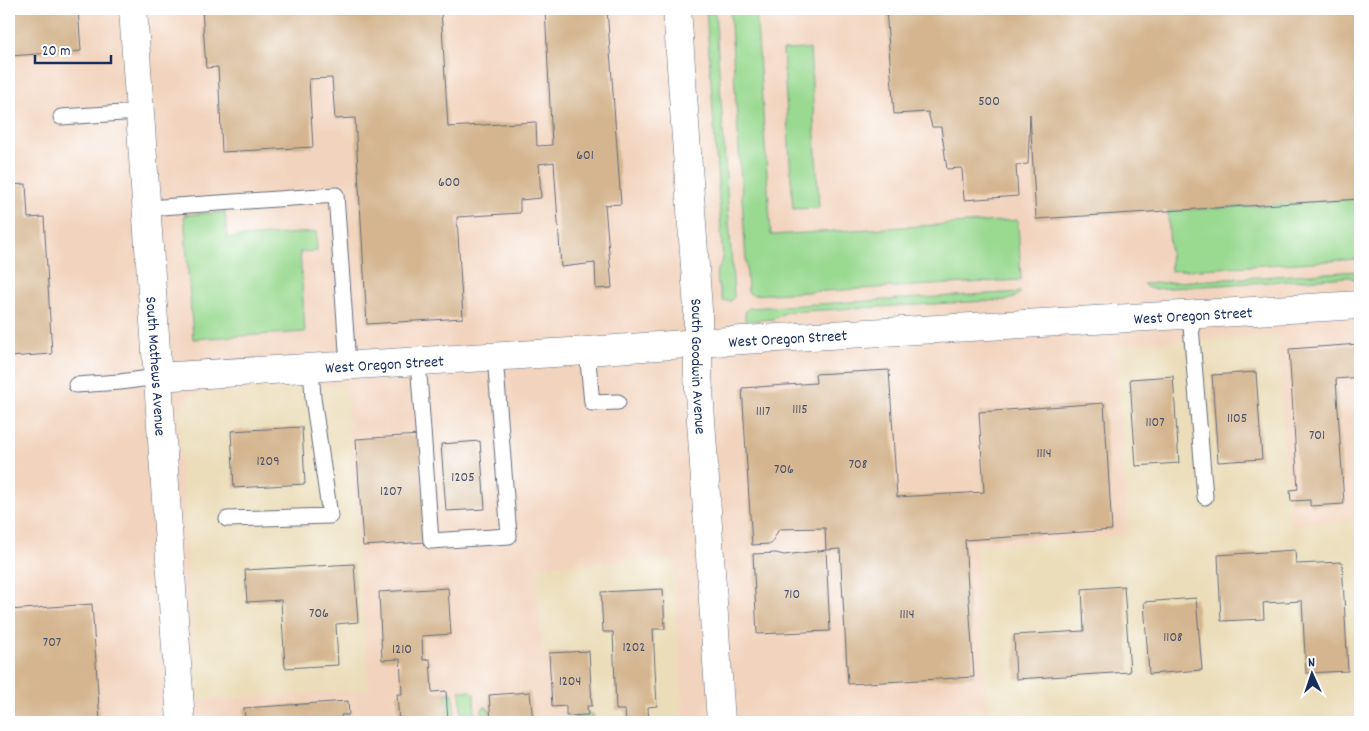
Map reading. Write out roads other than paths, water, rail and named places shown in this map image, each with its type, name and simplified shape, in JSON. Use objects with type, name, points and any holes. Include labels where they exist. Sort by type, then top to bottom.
[{"type":"street","name":"South Mathews Avenue","points":[[132,9],[181,722]]},
{"type":"street","name":"South Goodwin Avenue","points":[[677,9],[698,310],[698,375],[721,722]]},
{"type":"street","name":"West Oregon Street","points":[[157,377],[698,343],[1360,305]]},
{"type":"lane","points":[[61,117],[140,112]]},
{"type":"lane","points":[[147,208],[336,195],[348,364]]},
{"type":"lane","points":[[1190,314],[1206,497]]},
{"type":"lane","points":[[588,351],[592,403],[618,402]]},
{"type":"lane","points":[[418,361],[431,541],[509,536],[495,356]]},
{"type":"lane","points":[[227,519],[330,516],[313,398],[311,367]]},
{"type":"lane","points":[[76,385],[157,377]]}]
